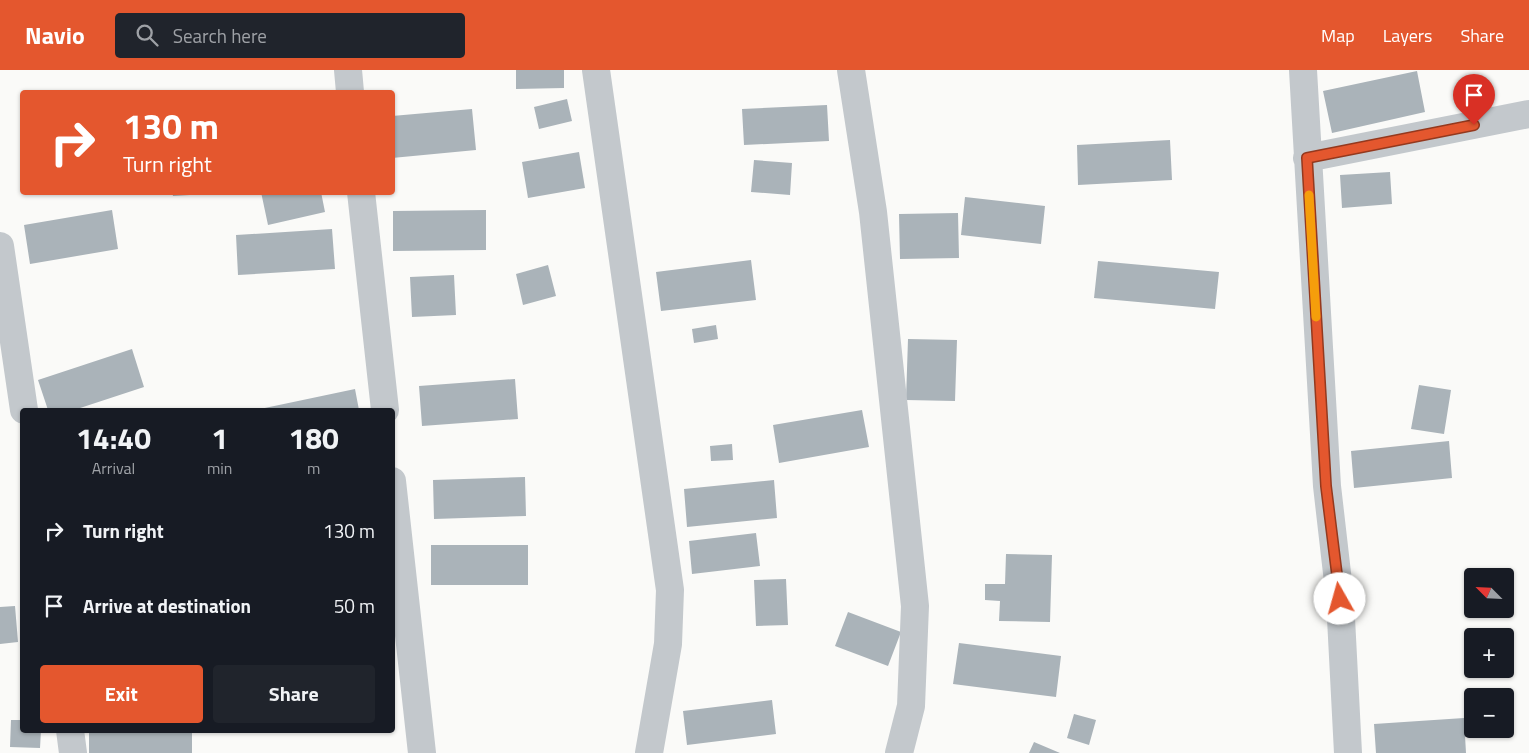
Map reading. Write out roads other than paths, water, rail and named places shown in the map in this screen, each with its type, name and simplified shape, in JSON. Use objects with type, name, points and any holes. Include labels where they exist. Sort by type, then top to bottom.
[{"type":"street","points":[[348,70],[350,90]]},
{"type":"street","points":[[596,70],[670,590],[668,644],[649,753]]},
{"type":"street","points":[[851,70],[873,212],[915,606],[911,706],[899,753]]},
{"type":"street","points":[[1303,70],[1326,486],[1340,599],[1348,753]]},
{"type":"street","points":[[1307,158],[1529,114]]},
{"type":"street","points":[[361,195],[385,408]]},
{"type":"street","points":[[0,246],[24,408]]},
{"type":"street","points":[[395,508],[422,753]]},
{"type":"street","points":[[70,733],[73,753]]}]
